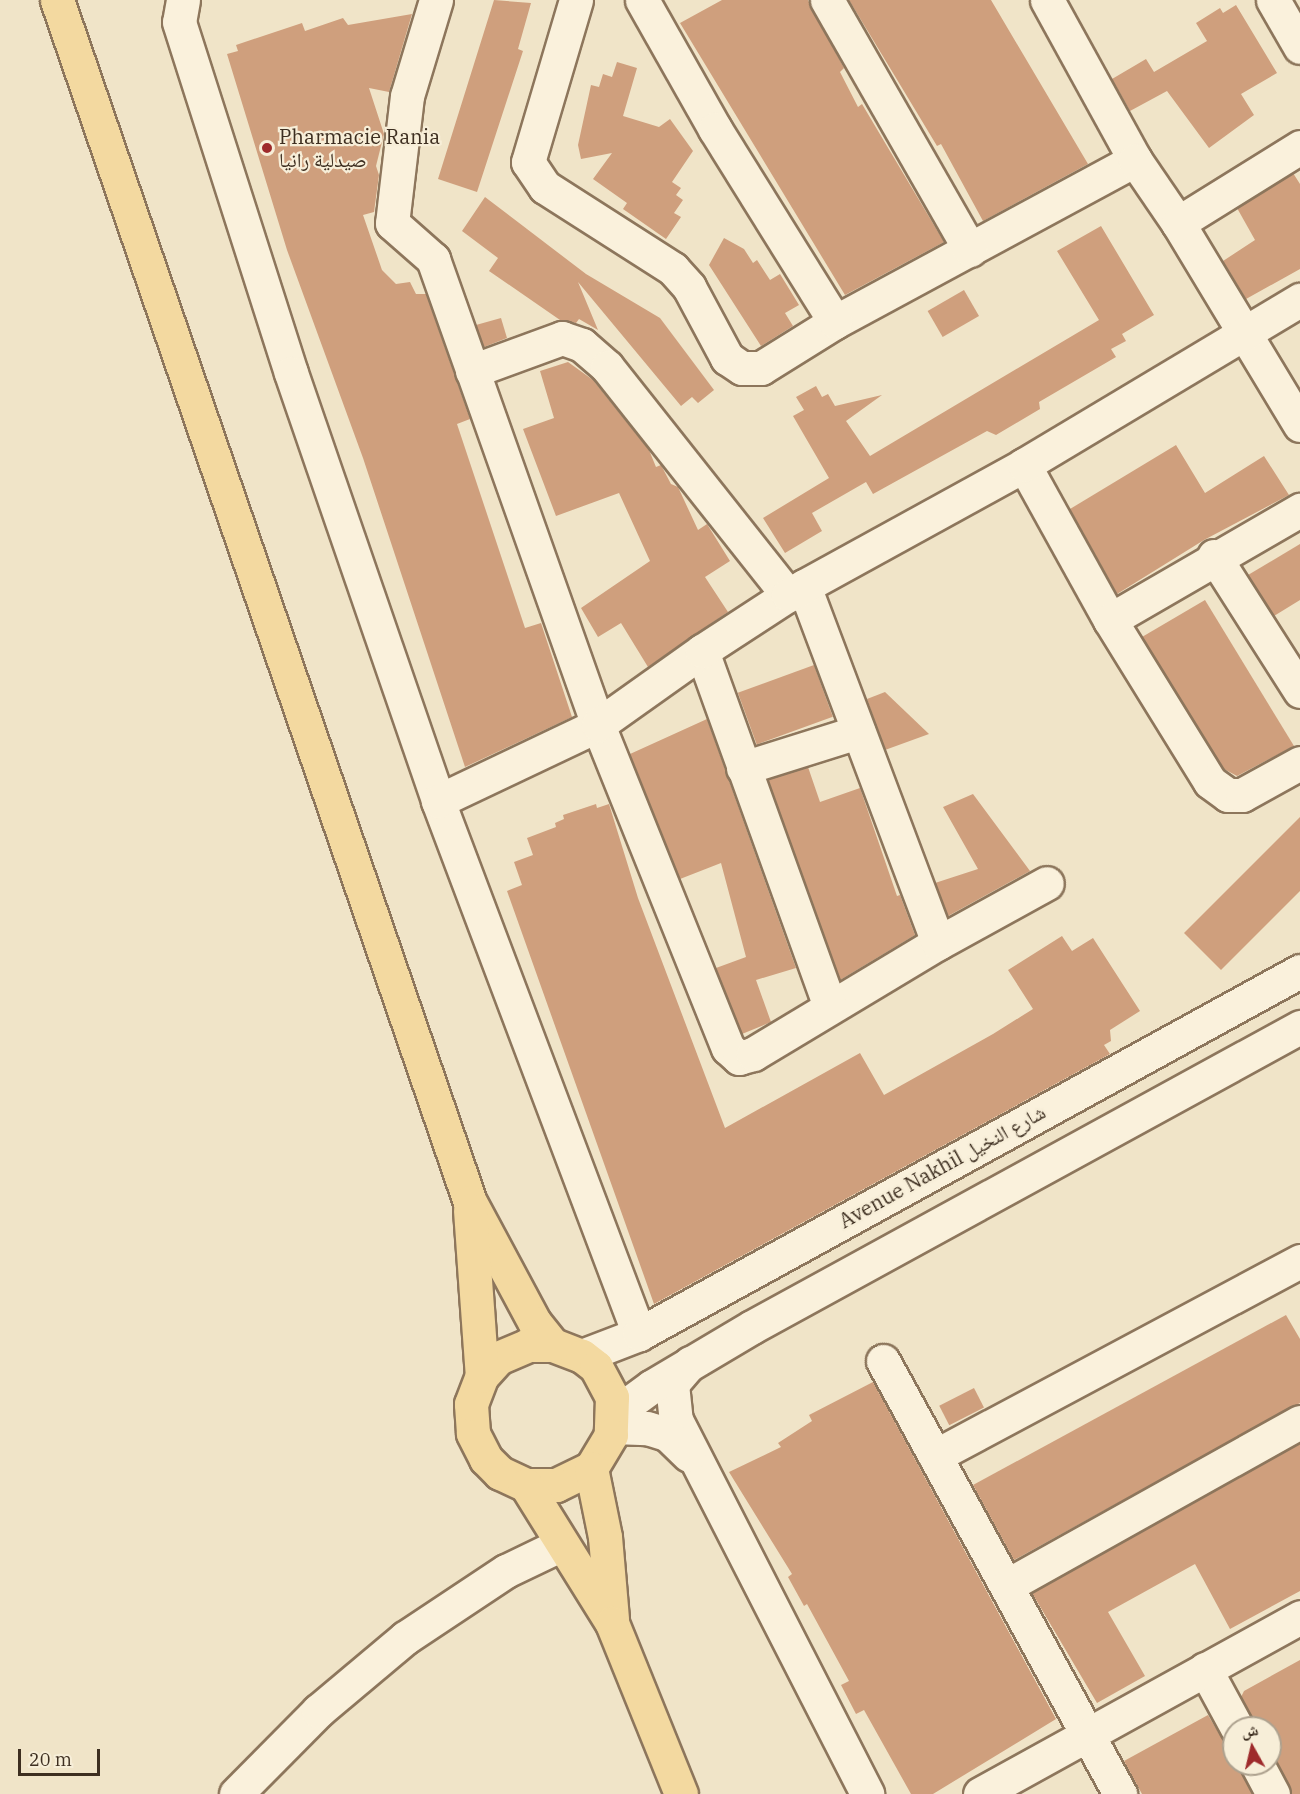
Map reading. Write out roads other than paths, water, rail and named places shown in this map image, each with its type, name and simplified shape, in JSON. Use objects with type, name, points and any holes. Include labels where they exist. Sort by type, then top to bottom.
[{"type":"main road","points":[[57,0],[470,1202],[535,1323],[605,1381],[614,1421],[605,1450],[591,1468],[556,1485],[526,1485],[492,1467],[476,1442],[470,1414],[482,1376],[470,1202]]},
{"type":"main road","points":[[482,1376],[498,1358],[513,1350],[568,1350]]},
{"type":"main road","points":[[591,1468],[605,1537],[612,1623]]},
{"type":"main road","points":[[526,1485],[612,1623],[681,1794]]},
{"type":"street","points":[[183,0],[179,22],[291,373],[438,801],[639,1334]]},
{"type":"street","points":[[436,0],[407,96],[392,223],[433,259],[598,725],[728,1048],[739,1058],[753,1054],[938,943],[1047,883]]},
{"type":"street","points":[[576,0],[531,142],[528,162],[534,176],[545,187],[673,269],[689,287],[727,358],[742,369],[761,368],[835,322],[1135,160]]},
{"type":"street","points":[[642,0],[715,129],[835,322]]},
{"type":"street","points":[[827,0],[970,250]]},
{"type":"street","points":[[1047,0],[1135,160],[1178,223],[1300,425]]},
{"type":"street","points":[[1273,0],[1300,47]]},
{"type":"street","points":[[1178,223],[1300,147]]},
{"type":"street","points":[[438,801],[598,725],[702,651],[796,591],[1024,465],[1300,300]]},
{"type":"street","points":[[472,371],[562,338],[582,345],[607,367],[796,591],[858,732],[938,943]]},
{"type":"street","points":[[1024,465],[1110,620],[1219,790],[1228,795],[1253,792],[1300,763]]},
{"type":"street","points":[[1110,620],[1214,556],[1300,510]]},
{"type":"street","points":[[1214,556],[1300,691]]},
{"type":"street","points":[[702,651],[831,1006]]},
{"type":"street","points":[[743,768],[858,732]]},
{"type":"street","name":"Avenue Nakhil شارع النخيل","points":[[568,1350],[639,1334],[1300,970]]},
{"type":"street","points":[[614,1421],[690,1363],[1300,1027]]},
{"type":"street","points":[[935,1456],[1297,1268]]},
{"type":"street","points":[[883,1361],[1008,1585],[1120,1794]]},
{"type":"street","points":[[690,1363],[672,1384],[671,1397],[675,1420],[867,1794]]},
{"type":"street","points":[[614,1421],[667,1434],[697,1466]]},
{"type":"street","points":[[1008,1585],[1300,1422]]},
{"type":"street","points":[[236,1794],[318,1711],[405,1638],[507,1571],[562,1544]]},
{"type":"street","points":[[980,1794],[1300,1617]]},
{"type":"street","points":[[1205,1669],[1230,1716]]},
{"type":"street","points":[[1263,1776],[1273,1794]]},
{"type":"place","name":"Pharmacie Rania صيدلية رانيا","points":[[267,148]]}]
